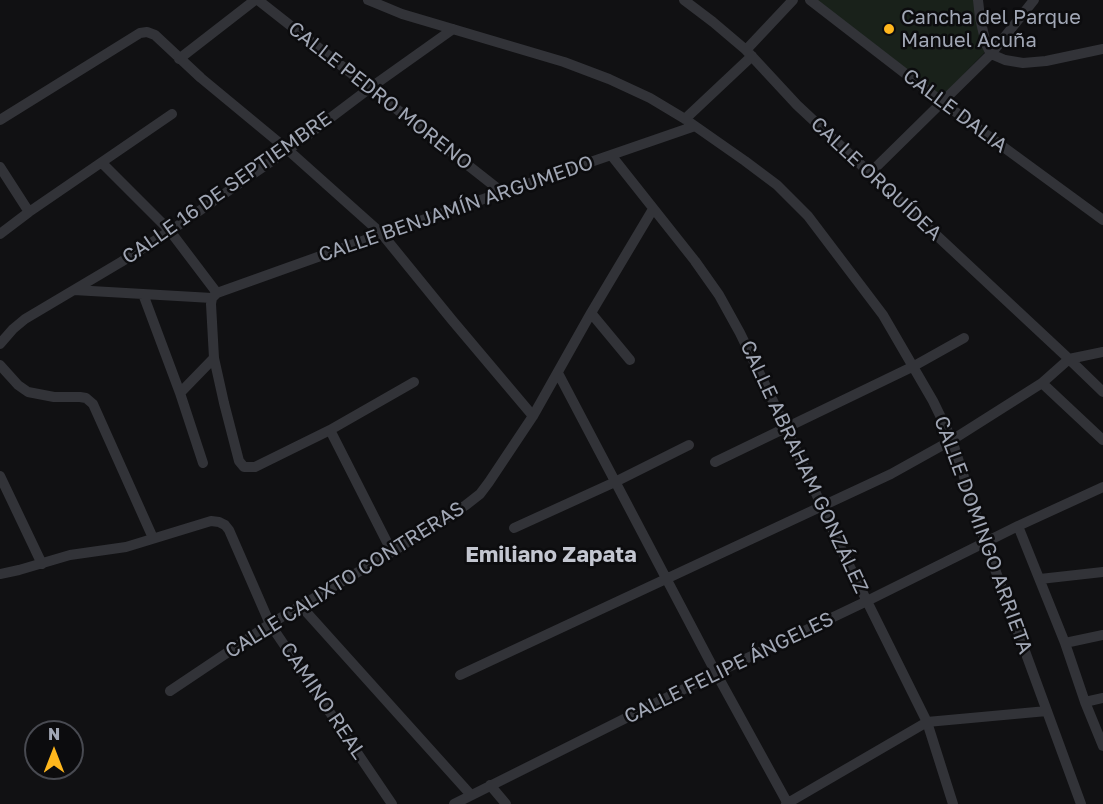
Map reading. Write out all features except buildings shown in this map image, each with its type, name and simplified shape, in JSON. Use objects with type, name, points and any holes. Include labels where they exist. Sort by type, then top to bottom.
[{"type":"street","points":[[179,59],[256,0]]},
{"type":"street","name":"CALLE PEDRO MORENO","points":[[256,0],[502,192]]},
{"type":"street","name":"CALLE DOMINGO ARRIETA","points":[[368,0],[402,14],[564,62],[650,98],[685,119],[745,161],[777,185],[808,216],[883,315],[914,366],[952,440],[985,542],[1081,804]]},
{"type":"street","name":"CALLE ORQUÍDEA","points":[[684,0],[713,22],[869,174],[1103,392]]},
{"type":"street","points":[[685,119],[733,74],[793,0]]},
{"type":"street","name":"CALLE DALIA","points":[[810,0],[942,102],[1103,220]]},
{"type":"street","points":[[978,0],[984,35],[991,54],[1005,60],[1023,63],[1046,61],[1103,50]]},
{"type":"street","points":[[869,174],[991,54],[1034,0]]},
{"type":"street","name":"CALLE 16 DE SEPTIEMBRE","points":[[0,344],[25,319],[170,231],[288,150],[453,29]]},
{"type":"street","points":[[0,120],[140,33],[147,32],[155,35],[179,59],[288,150],[382,234],[533,416]]},
{"type":"street","points":[[0,234],[172,114]]},
{"type":"street","name":"CALLE BENJAMÍN ARGUMEDO","points":[[215,296],[382,234],[694,126]]},
{"type":"street","name":"CALLE ABRAHAM GONZÁLEZ","points":[[611,155],[695,261],[719,295],[740,333],[821,506],[927,722],[953,804]]},
{"type":"street","points":[[102,163],[170,231],[215,296]]},
{"type":"street","points":[[0,167],[29,212]]},
{"type":"street","name":"CALLE CALIXTO CONTRERAS","points":[[171,691],[270,624],[392,552],[480,494],[533,416],[653,209]]},
{"type":"street","points":[[73,290],[215,296]]},
{"type":"street","points":[[143,294],[204,463]]},
{"type":"street","points":[[215,296],[210,312],[214,358],[239,461],[244,467],[255,467],[330,430],[414,382]]},
{"type":"street","points":[[591,313],[630,360]]},
{"type":"street","points":[[715,462],[914,366],[964,338]]},
{"type":"street","points":[[460,675],[891,474],[952,440],[1046,380],[1067,360],[1103,352]]},
{"type":"street","points":[[180,393],[214,358]]},
{"type":"street","points":[[0,365],[18,385],[28,392],[54,397],[86,398],[93,404],[153,538],[126,547],[70,555],[0,574]]},
{"type":"street","points":[[558,373],[787,804],[927,722],[1047,711]]},
{"type":"street","points":[[1046,380],[1103,440]]},
{"type":"street","points":[[330,430],[392,552]]},
{"type":"street","points":[[514,528],[689,445]]},
{"type":"street","points":[[0,476],[42,564]]},
{"type":"street","name":"CALLE FELIPE ÁNGELES","points":[[454,804],[716,673],[1103,487]]},
{"type":"street","name":"CAMINO REAL","points":[[153,538],[211,521],[219,522],[230,530],[270,624],[392,804]]},
{"type":"street","points":[[1018,526],[1103,746]]},
{"type":"street","points":[[1040,579],[1103,572]]},
{"type":"street","points":[[300,605],[471,795]]},
{"type":"street","points":[[1065,643],[1103,635]]},
{"type":"street","points":[[1085,702],[1103,698]]},
{"type":"street","points":[[490,785],[506,804]]},
{"type":"shaded area","points":[[815,0],[975,0],[986,51],[941,98]]},
{"type":"place","name":"Cancha del Parque Manuel Acuña","points":[[889,29]]},
{"type":"district","name":"Emiliano Zapata","points":[[551,555]]}]
